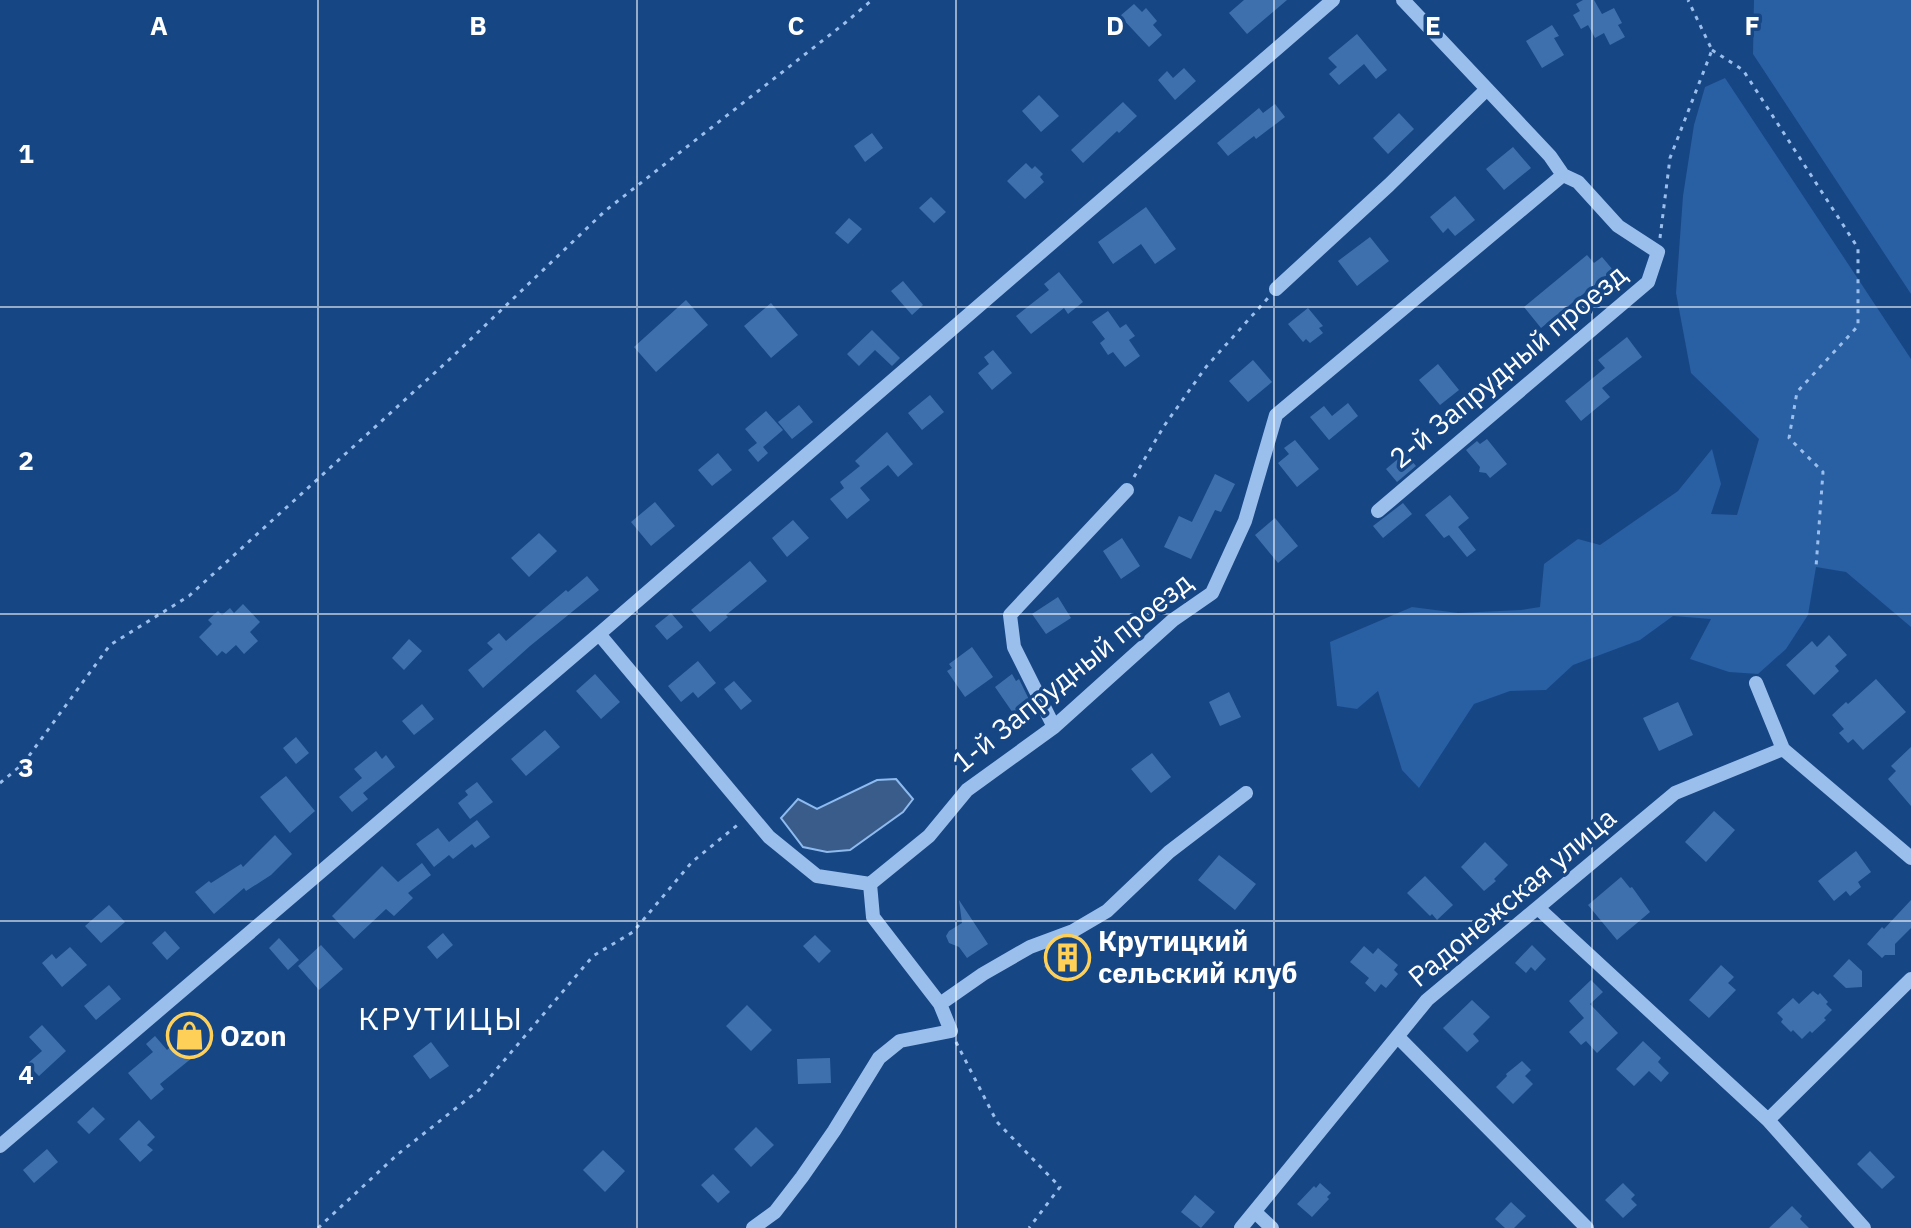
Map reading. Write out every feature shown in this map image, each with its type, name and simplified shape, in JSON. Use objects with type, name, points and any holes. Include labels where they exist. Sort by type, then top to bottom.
[{"type":"street","points":[[0,1146],[1333,0]]},
{"type":"street","points":[[1403,0],[1550,156],[1563,175],[1578,182],[1618,226],[1658,252]]},
{"type":"street","points":[[1276,289],[1487,89]]},
{"type":"street","name":"1-й Запрудный проезд","points":[[870,884],[929,836],[967,790],[1054,727],[1173,620],[1212,593],[1245,521],[1276,415],[1563,175]]},
{"type":"street","name":"2-й Запрудный проезд","points":[[1378,511],[1648,282],[1658,252]]},
{"type":"street","points":[[1054,727],[1014,647],[1010,615],[1127,490]]},
{"type":"street","points":[[599,634],[769,837],[817,876],[870,884],[873,917],[940,1004],[951,1031],[900,1041],[879,1058],[802,1177],[775,1212],[753,1228]]},
{"type":"street","points":[[1756,683],[1783,749],[1911,858]]},
{"type":"street","name":"Радонежская улица","points":[[1241,1228],[1427,1000],[1675,793],[1783,749]]},
{"type":"street","points":[[940,1004],[1030,947],[1073,931],[1107,911],[1169,852],[1246,793]]},
{"type":"street","points":[[1538,908],[1768,1120],[1864,1228]]},
{"type":"street","points":[[1768,1120],[1911,979]]},
{"type":"street","points":[[1398,1037],[1587,1228]]},
{"type":"street","points":[[1255,1212],[1272,1228]]},
{"type":"path","points":[[0,783],[23,764],[110,645],[189,596],[451,358],[605,211],[872,0]]},
{"type":"path","points":[[1688,0],[1712,50],[1743,70],[1858,248],[1858,326],[1797,392],[1789,438],[1823,472],[1816,567]]},
{"type":"path","points":[[1658,252],[1670,158],[1712,50]]},
{"type":"path","points":[[1127,490],[1164,426],[1206,367],[1276,289]]},
{"type":"path","points":[[318,1228],[398,1154],[479,1090],[593,956],[633,932],[692,862],[751,815]]},
{"type":"path","points":[[951,1031],[997,1122],[1060,1187],[1029,1228]]},
{"type":"shaded area","points":[[1754,0],[1911,0],[1911,294],[1753,54]]},
{"type":"shaded area","points":[[1725,78],[1911,359],[1911,627],[1846,572],[1816,567],[1808,615],[1786,649],[1758,674],[1729,672],[1690,659],[1711,619],[1673,616],[1640,640],[1573,665],[1546,690],[1510,691],[1474,704],[1419,788],[1402,770],[1378,691],[1357,709],[1337,706],[1330,642],[1412,607],[1458,613],[1540,607],[1544,564],[1578,539],[1600,545],[1678,491],[1712,449],[1721,484],[1711,514],[1737,515],[1759,439],[1691,373],[1676,293],[1683,196],[1694,125],[1705,87]]},
{"type":"shaded area","points":[[896,779],[913,799],[903,812],[850,850],[827,852],[803,847],[781,818],[798,799],[817,809],[877,780]]},
{"type":"building","points":[[1244,0],[1287,0],[1247,34],[1229,13]]},
{"type":"building","points":[[1594,0],[1602,14],[1614,8],[1625,37],[1610,45],[1604,33],[1595,38],[1588,25],[1581,29],[1573,15],[1580,11],[1576,4]]},
{"type":"building","points":[[1134,4],[1142,12],[1146,8],[1157,21],[1153,25],[1162,35],[1149,47],[1120,16]]},
{"type":"building","points":[[1552,25],[1559,36],[1554,38],[1564,55],[1542,68],[1526,41]]},
{"type":"building","points":[[1357,34],[1387,70],[1376,79],[1364,64],[1339,85],[1329,74],[1337,67],[1328,58]]},
{"type":"building","points":[[1184,68],[1196,81],[1175,100],[1158,80],[1167,71],[1173,78]]},
{"type":"building","points":[[1039,95],[1059,116],[1041,132],[1022,111]]},
{"type":"building","points":[[1123,102],[1137,116],[1083,163],[1071,150]]},
{"type":"building","points":[[1275,104],[1285,117],[1228,156],[1217,143],[1259,108],[1263,113]]},
{"type":"building","points":[[1399,113],[1414,129],[1388,154],[1373,138]]},
{"type":"building","points":[[872,133],[883,148],[865,162],[854,146]]},
{"type":"building","points":[[1513,147],[1531,168],[1504,190],[1486,169]]},
{"type":"building","points":[[1026,163],[1043,174],[1040,177],[1044,182],[1025,199],[1007,181]]},
{"type":"building","points":[[1455,196],[1475,220],[1455,236],[1448,228],[1443,233],[1430,217]]},
{"type":"building","points":[[931,197],[946,212],[934,223],[919,208]]},
{"type":"building","points":[[1146,207],[1176,249],[1155,264],[1141,244],[1113,264],[1098,242]]},
{"type":"building","points":[[849,218],[862,229],[848,244],[835,233]]},
{"type":"building","points":[[1370,237],[1389,261],[1357,286],[1338,261]]},
{"type":"building","points":[[1587,255],[1594,263],[1602,257],[1613,270],[1541,328],[1524,307]]},
{"type":"building","points":[[1059,272],[1083,302],[1068,314],[1064,308],[1031,334],[1016,316],[1049,290],[1044,284]]},
{"type":"building","points":[[903,281],[923,305],[912,315],[891,291]]},
{"type":"building","points":[[686,300],[708,325],[656,372],[634,347]]},
{"type":"building","points":[[771,303],[798,335],[771,358],[744,326]]},
{"type":"building","points":[[1308,308],[1323,326],[1319,328],[1323,333],[1310,343],[1306,339],[1303,342],[1288,324]]},
{"type":"building","points":[[1108,311],[1120,328],[1126,324],[1135,336],[1129,340],[1140,356],[1125,367],[1113,352],[1108,355],[1100,343],[1105,339],[1092,322]]},
{"type":"building","points":[[872,330],[900,358],[892,366],[875,350],[859,366],[847,354]]},
{"type":"building","points":[[1627,337],[1642,357],[1602,388],[1610,397],[1581,421],[1565,401],[1605,368],[1598,360]]},
{"type":"building","points":[[993,350],[1012,373],[992,390],[978,373],[989,364],[984,357]]},
{"type":"building","points":[[1253,360],[1272,382],[1248,402],[1229,381]]},
{"type":"building","points":[[1438,364],[1459,390],[1440,405],[1419,380]]},
{"type":"building","points":[[930,395],[944,412],[922,430],[908,413]]},
{"type":"building","points":[[1348,403],[1358,416],[1329,440],[1310,417],[1324,406],[1332,416]]},
{"type":"building","points":[[799,405],[813,422],[792,439],[778,422]]},
{"type":"building","points":[[766,411],[783,430],[763,447],[768,453],[758,462],[748,450],[757,443],[745,429]]},
{"type":"building","points":[[887,432],[913,464],[898,477],[888,465],[860,488],[870,500],[847,519],[830,499],[844,488],[840,482],[860,466],[855,461]]},
{"type":"building","points":[[1487,439],[1507,464],[1490,478],[1486,473],[1479,472],[1480,467],[1466,450],[1477,441],[1480,444]]},
{"type":"building","points":[[1295,440],[1319,469],[1297,487],[1278,463],[1289,454],[1284,448]]},
{"type":"building","points":[[718,453],[732,470],[712,486],[698,470]]},
{"type":"building","points":[[1405,453],[1416,466],[1397,482],[1386,469]]},
{"type":"building","points":[[1215,474],[1235,484],[1221,512],[1215,510],[1191,559],[1164,547],[1179,516],[1192,522]]},
{"type":"building","points":[[1450,495],[1469,518],[1458,527],[1476,550],[1467,557],[1449,535],[1444,538],[1425,515]]},
{"type":"building","points":[[655,502],[675,526],[651,546],[631,522]]},
{"type":"building","points":[[1403,503],[1412,514],[1383,538],[1373,526]]},
{"type":"building","points":[[1275,518],[1298,546],[1278,563],[1255,535]]},
{"type":"building","points":[[793,520],[809,538],[787,557],[772,538]]},
{"type":"building","points":[[539,533],[557,551],[529,577],[511,558]]},
{"type":"building","points":[[1122,538],[1140,566],[1121,579],[1103,551]]},
{"type":"building","points":[[750,561],[767,581],[710,632],[691,610]]},
{"type":"building","points":[[587,576],[599,590],[483,688],[468,670],[493,649],[487,643],[499,633],[506,641]]},
{"type":"building","points":[[1058,597],[1071,618],[1046,634],[1032,614]]},
{"type":"building","points":[[243,604],[260,622],[250,632],[258,641],[244,654],[236,645],[226,654],[222,651],[217,656],[199,637],[212,624],[208,620],[218,611],[222,615],[230,608],[234,613]]},
{"type":"building","points":[[671,613],[683,627],[667,640],[655,626]]},
{"type":"building","points":[[1829,635],[1847,655],[1835,666],[1839,671],[1814,695],[1786,665],[1812,641],[1817,647]]},
{"type":"building","points":[[409,639],[422,651],[404,670],[392,658]]},
{"type":"building","points":[[972,647],[993,677],[965,697],[947,671],[952,668],[949,664]]},
{"type":"building","points":[[698,661],[716,683],[698,698],[693,692],[681,702],[668,686]]},
{"type":"building","points":[[595,674],[620,702],[601,719],[576,691]]},
{"type":"building","points":[[1012,674],[1016,681],[1019,679],[1037,716],[1022,726],[995,687]]},
{"type":"building","points":[[1876,679],[1906,712],[1863,750],[1853,739],[1848,743],[1839,733],[1844,729],[1832,715]]},
{"type":"building","points":[[734,681],[752,701],[741,710],[724,689]]},
{"type":"building","points":[[1229,692],[1241,717],[1220,726],[1209,702]]},
{"type":"building","points":[[1678,702],[1693,735],[1659,751],[1643,718]]},
{"type":"building","points":[[422,704],[434,719],[414,735],[402,721]]},
{"type":"building","points":[[545,730],[560,747],[526,776],[511,759]]},
{"type":"building","points":[[296,737],[309,753],[296,764],[283,748]]},
{"type":"building","points":[[1911,747],[1911,806],[1888,779],[1896,771],[1891,766]]},
{"type":"building","points":[[376,751],[382,759],[386,755],[395,767],[363,793],[368,799],[352,812],[339,797],[362,778],[354,769]]},
{"type":"building","points":[[1152,753],[1171,777],[1151,793],[1131,769]]},
{"type":"building","points":[[286,776],[315,811],[290,833],[260,797]]},
{"type":"building","points":[[477,782],[493,802],[470,819],[458,803],[468,795],[465,791]]},
{"type":"building","points":[[1714,811],[1735,830],[1706,862],[1685,842]]},
{"type":"building","points":[[477,820],[490,837],[475,848],[472,844],[453,859],[449,855],[434,867],[416,844],[438,828],[449,842]]},
{"type":"building","points":[[275,835],[292,854],[271,875],[246,891],[244,888],[214,914],[195,892],[241,864],[243,867]]},
{"type":"building","points":[[1485,842],[1508,865],[1484,891],[1461,867]]},
{"type":"building","points":[[1856,851],[1871,872],[1858,882],[1861,887],[1850,896],[1846,891],[1834,901],[1818,881]]},
{"type":"building","points":[[1219,855],[1256,884],[1235,910],[1198,880]]},
{"type":"building","points":[[422,863],[431,875],[408,893],[413,898],[394,916],[386,909],[354,939],[332,916],[382,866],[398,882]]},
{"type":"building","points":[[1425,876],[1453,905],[1437,920],[1407,893]]},
{"type":"building","points":[[1621,877],[1650,912],[1617,940],[1588,905]]},
{"type":"building","points":[[959,900],[988,944],[967,958],[959,947],[949,943],[946,936],[962,923]]},
{"type":"building","points":[[1911,900],[1911,928],[1895,944],[1895,955],[1882,958],[1867,944]]},
{"type":"building","points":[[109,905],[125,922],[101,943],[85,926]]},
{"type":"building","points":[[165,931],[180,948],[167,960],[152,943]]},
{"type":"building","points":[[443,933],[453,945],[437,959],[427,947]]},
{"type":"building","points":[[815,935],[831,951],[819,963],[803,946]]},
{"type":"building","points":[[279,938],[299,960],[288,970],[269,948]]},
{"type":"building","name":"Крутицкий сельский клуб","points":[[1081,938],[1090,949],[1055,979],[1044,966]]},
{"type":"building","points":[[321,945],[343,969],[319,990],[298,966]]},
{"type":"building","points":[[1532,945],[1546,959],[1535,971],[1531,967],[1526,973],[1515,963]]},
{"type":"building","points":[[1364,946],[1373,954],[1378,948],[1398,965],[1394,970],[1398,974],[1386,988],[1381,984],[1375,992],[1365,983],[1369,978],[1350,962]]},
{"type":"building","points":[[70,947],[87,965],[62,987],[42,963],[52,954],[56,959]]},
{"type":"building","points":[[1849,959],[1862,971],[1862,987],[1846,988],[1833,976]]},
{"type":"building","points":[[1721,965],[1734,977],[1728,983],[1736,990],[1709,1018],[1689,1000]]},
{"type":"building","points":[[1591,980],[1603,992],[1590,1004],[1618,1033],[1597,1053],[1586,1041],[1581,1045],[1569,1032],[1584,1018],[1569,1001]]},
{"type":"building","points":[[109,985],[121,999],[96,1020],[84,1006]]},
{"type":"building","points":[[1813,991],[1818,995],[1820,993],[1832,1010],[1824,1018],[1826,1020],[1802,1039],[1781,1022],[1783,1019],[1777,1013],[1793,998],[1799,1004]]},
{"type":"building","points":[[1472,1000],[1490,1017],[1473,1034],[1479,1041],[1467,1052],[1443,1028]]},
{"type":"building","points":[[747,1005],[772,1030],[751,1051],[726,1026]]},
{"type":"building","points":[[42,1025],[66,1051],[39,1076],[27,1064],[42,1051],[29,1037]]},
{"type":"building","points":[[195,1026],[209,1044],[160,1084],[164,1089],[151,1100],[128,1073],[153,1052],[146,1044],[155,1036],[167,1050]]},
{"type":"building","points":[[1643,1041],[1661,1058],[1658,1062],[1669,1073],[1661,1082],[1649,1071],[1634,1086],[1616,1069]]},
{"type":"building","points":[[431,1042],[449,1066],[430,1079],[413,1056]]},
{"type":"building","points":[[830,1058],[831,1083],[798,1084],[797,1059]]},
{"type":"building","points":[[1522,1061],[1531,1070],[1525,1076],[1533,1084],[1513,1104],[1496,1087]]},
{"type":"building","points":[[93,1107],[105,1119],[89,1134],[77,1122]]},
{"type":"building","points":[[139,1120],[155,1137],[147,1145],[153,1150],[140,1162],[119,1139]]},
{"type":"building","points":[[756,1127],[774,1145],[751,1167],[734,1149]]},
{"type":"building","points":[[47,1149],[58,1162],[34,1183],[23,1170]]},
{"type":"building","points":[[603,1150],[625,1171],[605,1192],[583,1170]]},
{"type":"building","points":[[1870,1151],[1895,1177],[1882,1189],[1857,1164]]},
{"type":"building","points":[[713,1174],[730,1192],[718,1203],[701,1185]]},
{"type":"building","points":[[1320,1183],[1331,1193],[1312,1217],[1297,1204]]},
{"type":"building","points":[[1623,1183],[1635,1195],[1631,1199],[1637,1205],[1623,1218],[1605,1200]]},
{"type":"building","points":[[1195,1195],[1215,1212],[1201,1228],[1181,1212]]},
{"type":"building","points":[[1511,1202],[1526,1216],[1514,1228],[1505,1228],[1495,1219]]},
{"type":"building","points":[[1792,1206],[1809,1228],[1769,1228]]},
{"type":"place","name":"Крутицкий сельский клуб","points":[[1067,957]]},
{"type":"place","name":"Ozon","points":[[189,1036]]},
{"type":"district","name":"КРУТИЦЫ","points":[[441,1019]]}]
